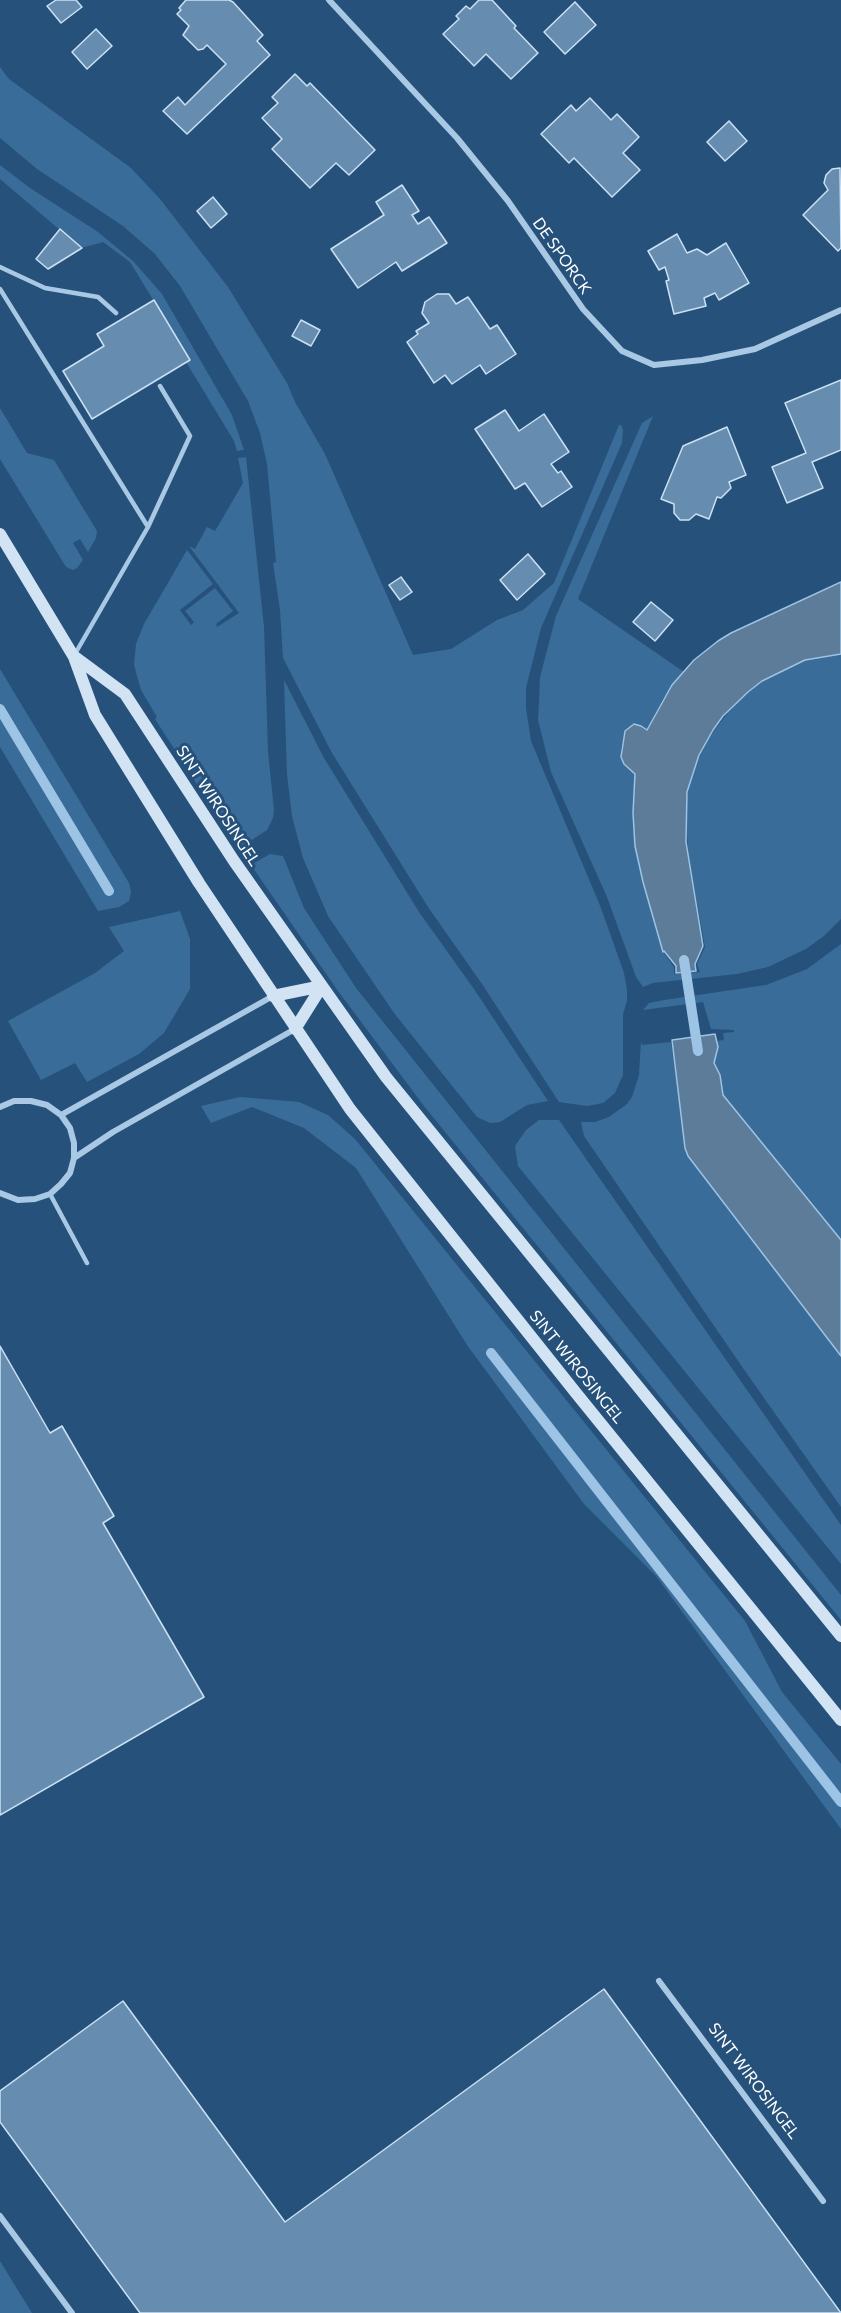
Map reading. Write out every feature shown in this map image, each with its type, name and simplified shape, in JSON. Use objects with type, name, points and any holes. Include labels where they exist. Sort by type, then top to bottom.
[{"type":"main road","name":"SINT WIROSINGEL","points":[[0,534],[74,657],[95,715],[199,883],[350,1109],[841,1720]]},
{"type":"main road","name":"SINT WIROSINGEL","points":[[74,657],[126,694],[234,861],[386,1077],[841,1636]]},
{"type":"main road","points":[[273,996],[322,986]]},
{"type":"main road","points":[[295,1029],[322,986]]},
{"type":"street","name":"DE SPORCK","points":[[329,0],[458,138],[508,201],[583,309],[622,351],[654,365],[702,360],[755,349],[841,310]]},
{"type":"street","points":[[61,1115],[273,996]]},
{"type":"street","points":[[74,1158],[113,1132],[295,1029]]},
{"type":"street","points":[[0,1107],[14,1101],[31,1101],[47,1105],[61,1115],[70,1128],[74,1143],[74,1158],[70,1173],[50,1194],[35,1199],[18,1200],[0,1193]]},
{"type":"street","name":"SINT WIROSINGEL","points":[[659,1981],[823,2200]]},
{"type":"street","points":[[0,2216],[72,2313]]},
{"type":"lane","points":[[0,267],[45,288],[98,297],[116,314]]},
{"type":"lane","points":[[0,289],[148,527]]},
{"type":"lane","points":[[74,657],[148,527],[190,436],[160,386]]},
{"type":"lane","points":[[50,1194],[87,1263]]},
{"type":"shaded area","points":[[0,67],[9,79],[131,168],[160,199],[228,287],[287,383],[295,402],[325,454],[413,655],[451,649],[497,620],[523,610],[554,583],[619,425],[621,425],[622,443],[541,628],[526,688],[526,708],[531,741],[601,908],[624,973],[627,1001],[623,1014],[623,1075],[615,1093],[603,1103],[587,1106],[559,1102],[482,984],[428,907],[332,753],[283,658],[280,610],[273,563],[276,562],[267,464],[260,433],[248,401],[180,286],[155,254],[123,226],[37,169],[0,138]]},
{"type":"shaded area","points":[[0,165],[30,188],[98,232],[133,261],[162,294],[232,415],[244,450],[237,451],[234,441],[186,362],[190,360],[130,262],[103,242],[81,248],[0,179]]},
{"type":"shaded area","points":[[0,408],[27,453],[54,460],[97,531],[96,538],[88,552],[80,539],[73,543],[83,560],[73,570],[66,567],[0,459]]},
{"type":"shaded area","points":[[653,416],[578,599],[684,672],[663,699],[646,731],[624,734],[621,749],[621,757],[635,773],[633,813],[643,882],[663,952],[674,967],[674,974],[700,972],[697,964],[705,947],[688,855],[686,804],[690,781],[705,742],[735,704],[762,681],[805,660],[841,654],[841,919],[824,936],[806,949],[768,967],[737,974],[653,983],[643,987],[636,977],[607,897],[551,772],[538,720],[540,677],[556,616],[642,423]]},
{"type":"shaded area","points":[[246,457],[264,627],[268,752],[274,810],[267,830],[241,847],[234,842],[155,719],[157,717],[141,690],[134,665],[136,644],[144,624],[187,550],[213,584],[180,610],[191,625],[194,622],[185,611],[215,588],[233,611],[216,624],[217,627],[239,613],[189,546],[195,549],[207,527],[215,531],[243,483],[238,458]]},
{"type":"shaded area","points":[[841,582],[841,654],[805,660],[762,681],[723,716],[699,755],[687,792],[686,842],[703,946],[695,964],[696,971],[676,973],[676,966],[663,952],[635,846],[633,813],[635,774],[624,764],[621,757],[625,731],[634,724],[647,730],[672,685],[694,660],[718,641]]},
{"type":"shaded area","points":[[0,669],[129,883],[131,892],[129,901],[119,907],[98,911],[0,747]]},
{"type":"shaded area","points":[[284,680],[324,758],[419,912],[474,989],[548,1101],[527,1105],[500,1122],[490,1123],[477,1117],[394,1013],[328,916],[303,858],[292,816],[287,774]]},
{"type":"shaded area","points":[[270,854],[283,856],[304,908],[356,988],[841,1595],[841,1620],[424,1106],[338,991],[251,865]]},
{"type":"shaded area","points":[[180,911],[190,939],[190,989],[164,1033],[139,1054],[87,1082],[75,1063],[41,1080],[8,1021],[95,973],[124,951],[109,927]]},
{"type":"shaded area","points":[[841,944],[841,1240],[723,1095],[720,1075],[714,1063],[717,1041],[724,1040],[723,1033],[734,1032],[734,1030],[711,1029],[703,1002],[643,1010],[649,1003],[766,985],[807,969]]},
{"type":"shaded area","points":[[715,1034],[718,1047],[714,1063],[720,1075],[723,1095],[841,1240],[841,1356],[688,1156],[685,1148],[672,1040]]},
{"type":"shaded area","points":[[641,1041],[642,1045],[671,1042],[688,1156],[841,1356],[841,1507],[584,1136],[581,1122],[595,1122],[609,1117],[627,1104],[632,1097],[639,1075]]},
{"type":"shaded area","points":[[240,1097],[299,1102],[328,1115],[355,1139],[745,1621],[782,1692],[841,1764],[841,1829],[656,1576],[584,1504],[467,1345],[356,1168],[304,1128],[252,1107],[211,1123],[201,1106]]},
{"type":"shaded area","points":[[539,1120],[559,1120],[841,1525],[841,1564],[518,1166],[515,1146],[526,1130]]},
{"type":"shaded area","points":[[0,2261],[32,2313],[0,2313]]},
{"type":"building","points":[[56,0],[76,0],[82,7],[61,23],[47,6]]},
{"type":"building","points":[[186,0],[229,0],[233,2],[263,35],[257,41],[270,55],[187,134],[163,111],[178,97],[185,105],[226,64],[207,45],[198,50],[183,35],[189,26],[177,14]]},
{"type":"building","points":[[479,0],[492,0],[538,53],[511,79],[486,54],[474,66],[443,34],[459,19],[456,16],[466,6],[470,9]]},
{"type":"building","points":[[575,2],[596,25],[565,54],[544,32]]},
{"type":"building","points":[[96,29],[112,46],[87,69],[72,52]]},
{"type":"building","points":[[295,74],[307,86],[310,83],[375,150],[349,175],[336,163],[310,188],[272,149],[282,139],[262,118],[278,103],[272,97]]},
{"type":"building","points":[[590,98],[611,120],[617,114],[639,137],[623,153],[640,170],[612,197],[574,158],[569,163],[541,134],[571,105],[576,111]]},
{"type":"building","points":[[729,121],[747,141],[725,161],[707,142]]},
{"type":"building","points":[[840,168],[841,248],[838,251],[803,215],[828,190],[824,183],[826,175],[832,169]]},
{"type":"building","points":[[402,185],[419,211],[412,215],[418,224],[429,217],[447,243],[402,271],[396,262],[358,288],[331,249],[384,215],[376,202]]},
{"type":"building","points":[[213,197],[227,214],[211,228],[197,211]]},
{"type":"building","points":[[60,229],[82,248],[48,269],[36,259]]},
{"type":"building","points":[[677,234],[687,253],[697,249],[707,255],[726,243],[749,283],[719,300],[715,293],[704,298],[706,306],[674,314],[665,267],[659,270],[648,251]]},
{"type":"building","points":[[437,294],[449,294],[456,304],[468,297],[490,329],[497,325],[516,354],[486,374],[480,365],[452,384],[445,375],[434,383],[407,342],[418,334],[416,331],[429,323],[422,313],[425,302]]},
{"type":"building","points":[[154,300],[190,360],[92,419],[63,371],[104,346],[97,334]]},
{"type":"building","points":[[301,320],[320,330],[311,346],[292,336]]},
{"type":"building","points":[[841,380],[841,450],[812,462],[823,488],[787,503],[772,467],[806,453],[785,403]]},
{"type":"building","points":[[505,410],[519,431],[544,414],[569,452],[551,464],[558,473],[561,471],[572,487],[542,507],[525,483],[515,489],[475,429]]},
{"type":"building","points":[[727,427],[746,475],[729,482],[731,488],[721,498],[717,497],[709,519],[696,514],[689,520],[680,520],[674,513],[674,504],[661,499],[683,446]]},
{"type":"building","points":[[528,554],[545,574],[517,600],[500,580]]},
{"type":"building","points":[[401,577],[412,592],[400,600],[389,585]]},
{"type":"building","points":[[651,602],[673,620],[655,641],[633,622]]},
{"type":"building","points":[[0,1346],[50,1433],[62,1426],[114,1516],[103,1523],[204,1697],[0,1815]]},
{"type":"building","points":[[604,1989],[841,2313],[140,2313],[0,2122],[0,2091],[123,2001],[285,2222]]},
{"type":"waterway","points":[[0,709],[109,891]]},
{"type":"waterway","points":[[684,960],[698,1051]]},
{"type":"waterway","points":[[491,1353],[841,1802]]}]
